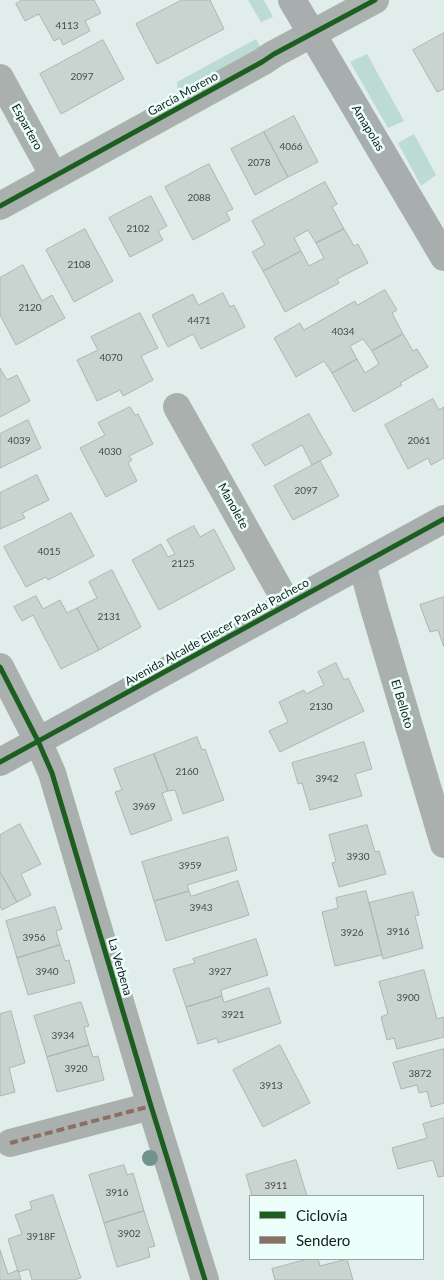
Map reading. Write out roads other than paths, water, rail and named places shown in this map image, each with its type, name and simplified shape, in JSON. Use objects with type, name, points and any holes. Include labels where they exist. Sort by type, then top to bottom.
[{"type":"main road","name":"Amapolas","points":[[292,0],[444,257]]},
{"type":"main road","name":"Avenida Alcalde Eliecer Parada Pacheco","points":[[0,762],[444,519]]},
{"type":"street","name":"García Moreno","points":[[0,206],[375,0]]},
{"type":"street","name":"Espartero","points":[[0,78],[54,176]]},
{"type":"street","name":"Manolete","points":[[177,407],[288,604]]},
{"type":"street","name":"El Belloto","points":[[362,564],[444,844]]},
{"type":"street","name":"La Verbena","points":[[0,667],[38,741],[55,780],[151,1106],[205,1280]]},
{"type":"street","points":[[10,1143],[151,1106]]}]
